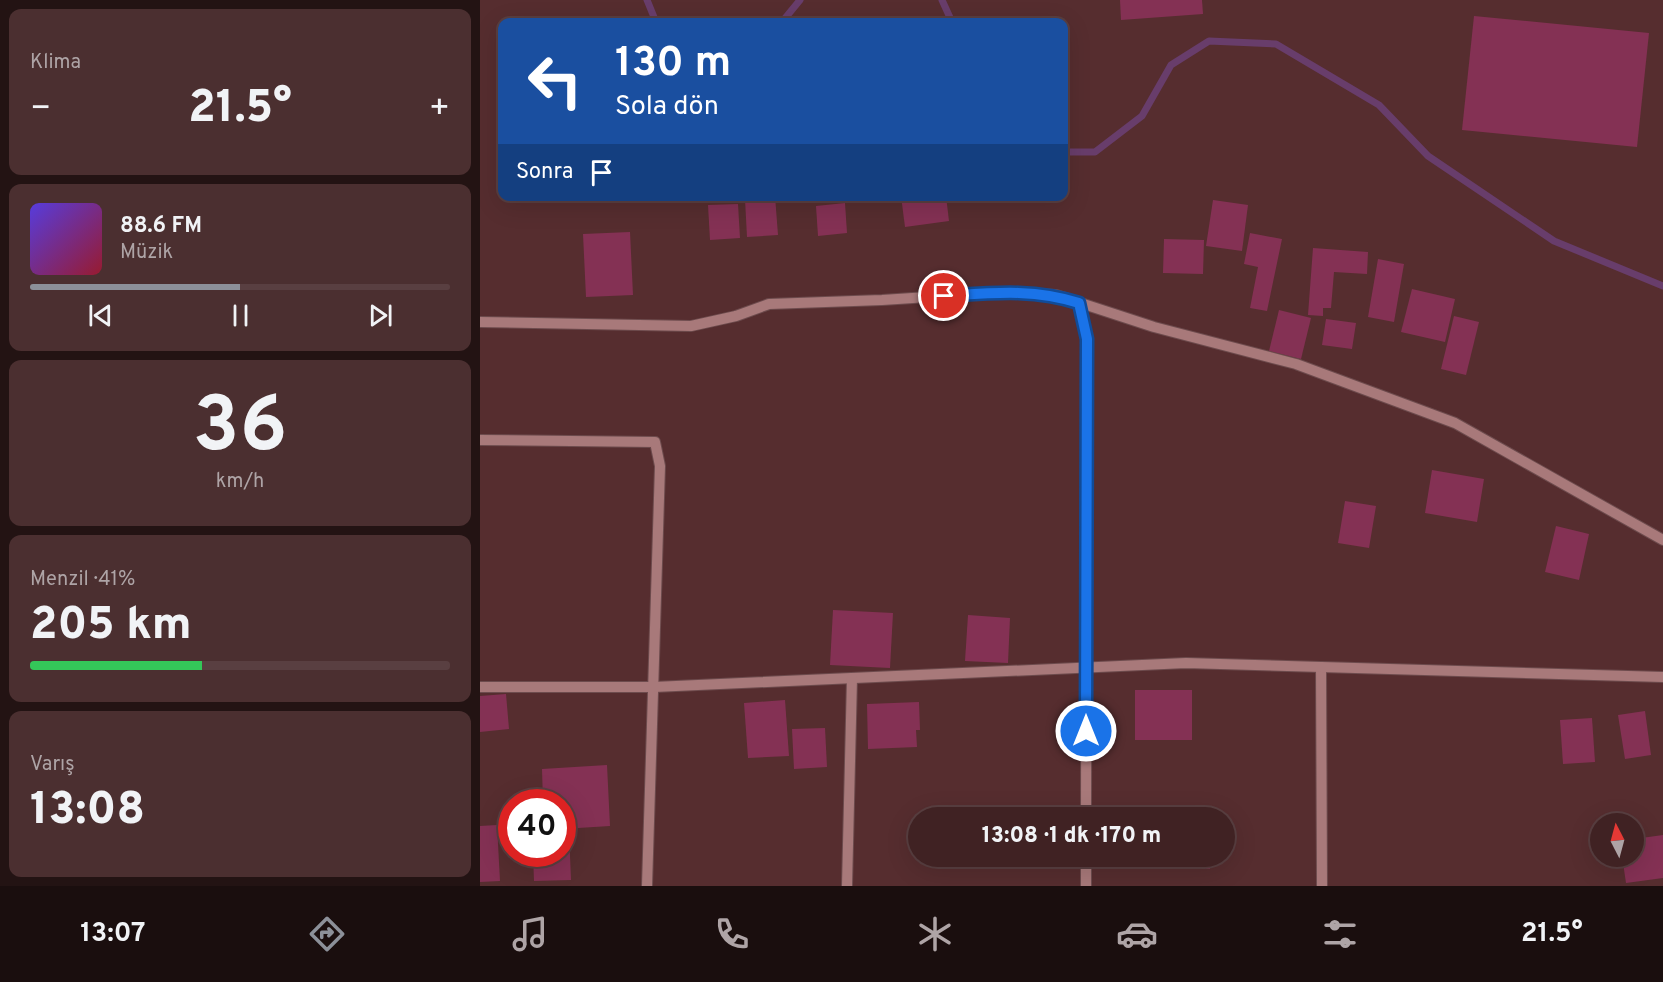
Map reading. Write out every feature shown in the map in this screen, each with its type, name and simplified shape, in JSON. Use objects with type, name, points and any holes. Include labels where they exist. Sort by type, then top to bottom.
[{"type":"street","points":[[480,322],[692,326],[736,316],[769,304],[1005,292],[1056,295],[1154,327],[1296,364],[1455,423],[1663,540]]},
{"type":"street","points":[[1079,303],[1087,339],[1086,807]]},
{"type":"street","points":[[480,440],[655,442],[660,466],[647,886]]},
{"type":"street","points":[[480,687],[654,687],[1186,663],[1663,677]]},
{"type":"street","points":[[1321,667],[1322,886]]},
{"type":"street","points":[[847,886],[852,678]]},
{"type":"street","points":[[1086,867],[1086,886]]},
{"type":"building","points":[[1120,0],[1202,0],[1203,14],[1121,20]]},
{"type":"building","points":[[1474,16],[1649,33],[1637,147],[1462,130]]},
{"type":"building","points":[[1213,200],[1248,205],[1242,251],[1206,246]]},
{"type":"building","points":[[745,201],[775,201],[778,235],[747,237]]},
{"type":"building","points":[[902,201],[947,201],[949,221],[905,227]]},
{"type":"building","points":[[845,203],[847,233],[818,236],[816,206]]},
{"type":"building","points":[[738,204],[740,238],[710,240],[708,205]]},
{"type":"building","points":[[630,232],[633,295],[586,297],[583,234]]},
{"type":"building","points":[[1250,233],[1282,239],[1267,311],[1250,308],[1258,267],[1244,264]]},
{"type":"building","points":[[1164,239],[1204,240],[1203,274],[1163,273]]},
{"type":"building","points":[[1313,248],[1368,252],[1367,274],[1334,272],[1331,308],[1323,308],[1323,316],[1308,315]]},
{"type":"building","points":[[1378,259],[1404,264],[1394,322],[1368,317]]},
{"type":"building","points":[[1412,289],[1455,299],[1445,342],[1401,332]]},
{"type":"building","points":[[1279,310],[1311,318],[1301,359],[1269,351]]},
{"type":"building","points":[[1454,316],[1479,322],[1466,375],[1441,369]]},
{"type":"building","points":[[1326,319],[1356,323],[1352,349],[1322,345]]},
{"type":"building","points":[[1432,470],[1484,479],[1477,522],[1425,513]]},
{"type":"building","points":[[1345,501],[1376,506],[1369,548],[1338,543]]},
{"type":"building","points":[[1556,526],[1589,534],[1579,580],[1545,572]]},
{"type":"building","points":[[833,610],[893,613],[890,668],[830,665]]},
{"type":"building","points":[[968,615],[1010,618],[1008,663],[965,661]]},
{"type":"building","points":[[1135,690],[1192,690],[1192,740],[1135,740]]},
{"type":"building","points":[[506,694],[509,729],[480,732],[480,696]]},
{"type":"building","points":[[785,700],[789,756],[748,758],[744,703]]},
{"type":"building","points":[[919,702],[920,730],[916,730],[917,747],[868,749],[867,704]]},
{"type":"building","points":[[1645,711],[1651,755],[1625,759],[1618,715]]},
{"type":"building","points":[[1592,718],[1595,762],[1563,764],[1560,720]]},
{"type":"building","points":[[825,728],[827,767],[794,769],[792,729]]},
{"type":"building","points":[[607,765],[610,826],[576,828],[576,789],[543,789],[542,769]]},
{"type":"building","points":[[1150,805],[1212,807],[1150,807]]},
{"type":"building","points":[[497,825],[500,881],[480,882],[480,826]]},
{"type":"building","points":[[1663,835],[1663,878],[1626,883],[1624,867],[1644,867],[1644,838]]},
{"type":"building","points":[[533,867],[570,867],[571,880],[534,881]]},
{"type":"building","points":[[1148,867],[1210,867],[1210,869]]},
{"type":"waterway","points":[[647,0],[654,18]]},
{"type":"waterway","points":[[785,18],[800,0]]},
{"type":"waterway","points":[[942,0],[950,18]]},
{"type":"waterway","points":[[1068,152],[1095,152],[1142,116],[1171,65],[1209,41],[1276,44],[1379,105],[1428,156],[1554,241],[1663,286]]},
{"type":"route","points":[[944,296],[1005,292],[1056,295],[1079,303],[1087,339],[1086,731]]}]
